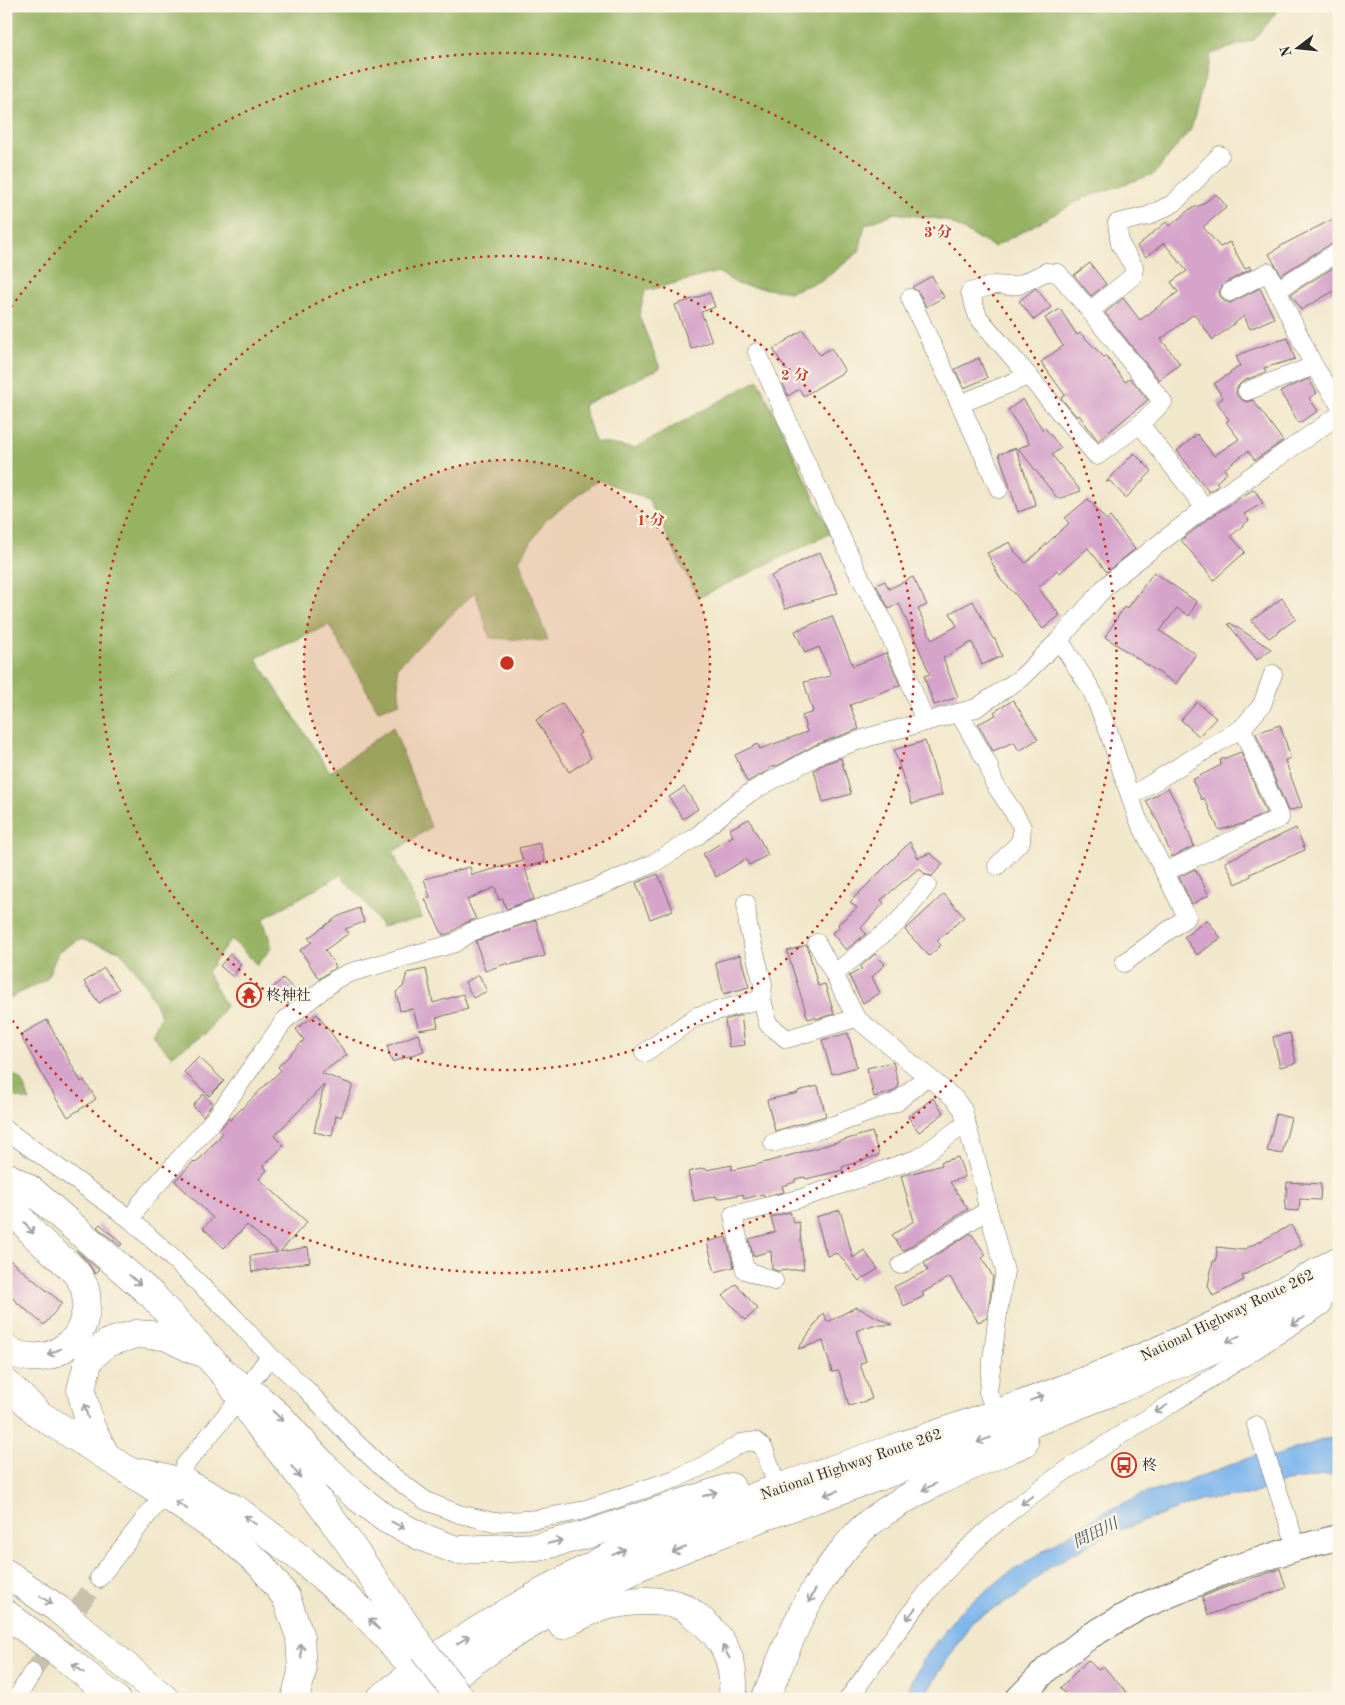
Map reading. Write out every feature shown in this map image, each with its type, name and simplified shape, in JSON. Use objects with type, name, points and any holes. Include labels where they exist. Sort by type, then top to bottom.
[{"type":"highway","points":[[6,1176],[31,1190],[153,1296],[226,1376],[258,1424],[297,1472],[347,1540],[439,1699]]},
{"type":"highway","points":[[6,1186],[11,1204],[32,1233],[66,1262],[79,1277],[87,1293],[87,1312],[79,1335],[54,1354],[34,1358],[13,1354],[6,1349]]},
{"type":"highway","name":"National Highway Route 262","points":[[380,1699],[443,1652],[509,1611],[590,1566],[662,1532],[776,1481],[826,1472],[997,1414],[1102,1373],[1236,1315],[1339,1260]]},
{"type":"highway","name":"National Highway Route 262","points":[[419,1699],[509,1637],[573,1600],[642,1565],[760,1518],[1035,1422],[1119,1389],[1239,1336],[1339,1284]]},
{"type":"highway","points":[[207,1357],[165,1336],[136,1334],[108,1343],[89,1359],[81,1390],[90,1425],[114,1461],[186,1483],[237,1510],[304,1561],[415,1655],[461,1699]]},
{"type":"highway","points":[[765,1699],[816,1588],[839,1556],[868,1524],[908,1497],[958,1472],[1108,1406],[1192,1358]]},
{"type":"highway","points":[[226,1376],[256,1396],[278,1416],[324,1466],[356,1496],[386,1519],[422,1537],[456,1550],[538,1547],[776,1481]]},
{"type":"highway","points":[[6,1383],[40,1415],[114,1461],[231,1540],[261,1565],[286,1597],[300,1636],[302,1672],[295,1699]]},
{"type":"highway","points":[[6,1573],[58,1609],[165,1699]]},
{"type":"highway","points":[[487,1652],[541,1636],[584,1614],[615,1604],[653,1601],[684,1607],[712,1628],[730,1658],[734,1679],[733,1699]]},
{"type":"highway","points":[[6,1614],[116,1699]]},
{"type":"street","points":[[1090,311],[1133,276],[1134,267],[1120,244],[1117,223],[1148,216],[1174,203],[1220,155]]},
{"type":"street","points":[[1277,290],[1333,255]]},
{"type":"street","points":[[1046,272],[1058,273],[1163,402],[1140,424],[1097,456],[1028,376],[978,317],[970,292],[994,285],[1019,285],[1046,272]]},
{"type":"street","points":[[1230,292],[1268,272],[1314,366],[1339,404]]},
{"type":"street","points":[[910,298],[999,489]]},
{"type":"street","points":[[757,352],[859,575],[881,616],[906,672],[925,722]]},
{"type":"street","points":[[1247,391],[1314,366]]},
{"type":"street","points":[[960,404],[1028,376]]},
{"type":"street","points":[[131,1220],[140,1204],[216,1116],[285,1020],[336,979],[349,973],[455,942],[471,932],[594,889],[652,864],[696,837],[751,792],[820,754],[869,737],[976,708],[1020,678],[1058,640],[1104,588],[1205,508],[1339,416]]},
{"type":"street","points":[[1140,424],[1205,508]]},
{"type":"street","points":[[1058,640],[1091,689],[1108,730],[1138,816],[1187,917],[1124,963]]},
{"type":"street","points":[[1131,796],[1242,728],[1262,705],[1273,674]]},
{"type":"street","points":[[959,713],[988,764],[994,783],[1022,827],[1021,841],[997,866]]},
{"type":"street","points":[[1164,872],[1280,818],[1242,728]]},
{"type":"street","points":[[834,974],[898,922],[927,885]]},
{"type":"street","points":[[746,903],[748,926],[763,984],[762,1000],[768,1024],[788,1039],[856,1018]]},
{"type":"street","points":[[817,943],[856,1018],[955,1099],[963,1110],[988,1210],[1006,1271],[998,1313],[988,1392],[997,1414]]},
{"type":"street","points":[[644,1053],[697,1016],[762,1000]]},
{"type":"street","points":[[774,1143],[834,1125],[896,1102],[927,1076]]},
{"type":"street","points":[[774,1281],[745,1270],[733,1215],[802,1198],[918,1158],[958,1129],[967,1126]]},
{"type":"street","points":[[6,1130],[131,1220],[223,1306],[270,1356],[306,1389],[354,1441],[388,1474],[426,1501],[459,1514],[494,1522],[537,1519],[580,1511],[675,1479],[709,1463],[741,1443],[756,1441],[764,1448],[776,1481]]},
{"type":"street","points":[[901,1266],[988,1210]]},
{"type":"street","points":[[848,1699],[922,1599],[962,1554],[984,1533],[1047,1485],[1124,1433],[1339,1295]]},
{"type":"street","points":[[256,1376],[270,1356]]},
{"type":"street","points":[[184,1466],[232,1408]]},
{"type":"street","points":[[1257,1429],[1295,1544]]},
{"type":"street","points":[[99,1578],[154,1507]]},
{"type":"street","points":[[1018,1699],[1048,1668],[1090,1636],[1133,1610],[1295,1544],[1339,1537]]},
{"type":"street","points":[[16,1699],[32,1673]]},
{"type":"green space","points":[[6,6],[1278,6],[1275,14],[1254,40],[1211,54],[1191,129],[1154,174],[1084,198],[994,247],[945,220],[895,213],[865,225],[859,252],[823,280],[790,292],[739,285],[718,272],[645,291],[639,316],[660,368],[583,405],[595,442],[635,448],[758,380],[831,533],[698,598],[648,499],[598,480],[546,520],[519,560],[548,641],[490,638],[475,592],[397,667],[400,703],[378,710],[329,625],[256,658],[330,772],[393,727],[431,827],[393,852],[422,918],[382,927],[363,899],[340,875],[263,919],[272,947],[257,965],[231,939],[207,972],[226,1006],[206,1033],[171,1056],[152,1035],[161,1016],[145,983],[120,951],[80,939],[58,952],[47,979],[6,1000]]},
{"type":"green space","points":[[6,1069],[23,1082],[30,1101],[10,1095],[6,1096]]},
{"type":"water","name":"問田川","points":[[1339,1438],[1339,1474],[1286,1481],[1247,1496],[1203,1500],[1109,1534],[1049,1567],[1016,1597],[973,1620],[922,1699],[903,1699],[924,1658],[958,1613],[1005,1576],[1097,1516],[1143,1494],[1183,1483],[1256,1455],[1275,1456],[1325,1439]]},
{"type":"building","points":[[1216,194],[1227,207],[1203,227],[1220,247],[1230,242],[1245,269],[1249,266],[1251,269],[1225,283],[1219,291],[1220,296],[1224,301],[1230,303],[1260,288],[1274,318],[1250,329],[1244,316],[1213,340],[1194,314],[1161,339],[1180,364],[1159,380],[1105,313],[1123,298],[1140,320],[1178,292],[1171,282],[1187,271],[1164,243],[1146,257],[1137,246],[1166,222],[1170,226],[1190,209],[1201,205]]},
{"type":"building","points":[[1339,216],[1339,246],[1333,244],[1327,246],[1281,275],[1269,254],[1284,244]]},
{"type":"building","points":[[1090,263],[1106,284],[1091,296],[1074,275]]},
{"type":"building","points":[[1339,264],[1339,288],[1301,310],[1291,294]]},
{"type":"building","points":[[932,276],[944,297],[926,307],[919,293],[912,287]]},
{"type":"building","points":[[1036,288],[1051,307],[1034,320],[1019,301]]},
{"type":"building","points":[[710,293],[715,307],[701,312],[712,341],[691,349],[675,305]]},
{"type":"building","points":[[1060,309],[1077,335],[1080,333],[1104,357],[1106,356],[1125,382],[1130,378],[1148,400],[1098,441],[1079,415],[1077,417],[1061,398],[1065,395],[1041,362],[1063,346],[1045,318]]},
{"type":"building","points":[[803,330],[820,355],[831,348],[845,371],[804,396],[799,389],[788,396],[782,381],[790,376],[773,349]]},
{"type":"building","points":[[1288,338],[1295,359],[1264,368],[1266,372],[1243,381],[1236,390],[1237,395],[1246,402],[1253,400],[1283,441],[1255,460],[1248,451],[1224,469],[1227,473],[1216,482],[1219,485],[1209,492],[1177,451],[1197,434],[1214,456],[1239,439],[1226,422],[1229,420],[1217,402],[1223,398],[1214,384],[1240,366],[1236,356]]},
{"type":"building","points":[[979,358],[987,378],[964,388],[955,369]]},
{"type":"building","points":[[1309,379],[1317,393],[1309,398],[1318,411],[1299,423],[1280,392]]},
{"type":"building","points":[[1023,399],[1043,430],[1045,428],[1061,448],[1052,455],[1081,491],[1058,499],[1018,448],[1030,444],[1008,410]]},
{"type":"building","points":[[1016,448],[1036,506],[1018,512],[999,454]]},
{"type":"building","points":[[1134,453],[1152,471],[1126,498],[1110,481],[1106,482]]},
{"type":"building","points":[[1254,489],[1263,503],[1244,514],[1249,520],[1231,536],[1245,552],[1214,580],[1181,540],[1211,517]]},
{"type":"building","points":[[1088,499],[1106,520],[1110,517],[1135,549],[1107,572],[1088,548],[1060,573],[1057,570],[1038,588],[1060,615],[1043,629],[1016,595],[1001,580],[987,553],[1010,542],[1015,552],[1026,563],[1069,523],[1065,518]]},
{"type":"building","points":[[820,552],[838,593],[785,609],[771,576]]},
{"type":"building","points":[[1154,572],[1197,602],[1189,616],[1177,608],[1160,631],[1196,654],[1176,684],[1105,637],[1124,607],[1127,609]]},
{"type":"building","points":[[913,577],[927,605],[918,609],[932,640],[957,626],[950,613],[973,601],[993,639],[995,639],[1002,656],[982,665],[972,642],[943,658],[958,697],[934,705],[924,676],[930,674],[899,603],[889,609],[876,585],[885,581],[889,589]]},
{"type":"building","points":[[1282,598],[1296,619],[1269,638],[1251,621]]},
{"type":"building","points":[[832,616],[853,666],[886,653],[900,685],[850,705],[859,729],[815,745],[779,765],[769,768],[769,770],[747,782],[735,755],[758,744],[760,749],[807,732],[802,716],[813,712],[804,682],[831,676],[819,647],[805,653],[795,631]]},
{"type":"building","points":[[1230,623],[1271,649],[1257,660],[1228,624]]},
{"type":"building","points":[[1013,700],[1038,739],[1019,751],[1014,742],[993,751],[978,724],[996,715],[994,712]]},
{"type":"building","points":[[1197,702],[1216,718],[1199,736],[1181,720]]},
{"type":"building","points":[[562,703],[581,733],[578,735],[591,758],[569,772],[536,720]]},
{"type":"building","points":[[1280,725],[1291,758],[1285,760],[1302,807],[1288,811],[1256,733]]},
{"type":"building","points":[[925,741],[942,795],[912,804],[894,750]]},
{"type":"building","points":[[1241,752],[1266,813],[1243,824],[1219,830],[1204,798],[1202,800],[1192,780],[1221,765],[1220,760]]},
{"type":"building","points":[[841,758],[851,794],[823,802],[814,770]]},
{"type":"building","points":[[684,787],[698,809],[683,819],[669,797]]},
{"type":"building","points":[[1168,788],[1180,810],[1194,846],[1172,857],[1159,824],[1146,801]]},
{"type":"building","points":[[749,819],[768,855],[749,865],[746,859],[716,877],[703,854],[733,836],[730,829]]},
{"type":"building","points":[[1296,828],[1305,850],[1250,874],[1251,876],[1236,884],[1225,862]]},
{"type":"building","points":[[910,842],[918,858],[930,853],[943,864],[932,876],[926,875],[919,868],[881,900],[884,903],[861,928],[866,934],[846,950],[832,933],[839,928],[838,924],[857,908],[850,902]]},
{"type":"building","points":[[540,843],[545,862],[525,868],[534,899],[506,909],[503,899],[499,900],[495,887],[467,900],[476,919],[443,935],[425,899],[430,897],[424,879],[470,867],[472,875],[523,861],[519,848]]},
{"type":"building","points":[[1195,869],[1209,895],[1192,904],[1179,877]]},
{"type":"building","points":[[658,874],[673,910],[650,919],[636,883]]},
{"type":"building","points":[[944,894],[964,917],[937,941],[941,945],[929,956],[905,930]]},
{"type":"building","points":[[359,908],[364,922],[345,929],[349,933],[325,950],[336,967],[319,979],[300,950],[312,942],[308,938],[337,917]]},
{"type":"building","points":[[536,920],[545,956],[509,965],[508,963],[485,971],[476,941]]},
{"type":"building","points":[[1207,920],[1221,938],[1197,955],[1184,937]]},
{"type":"building","points":[[807,945],[818,986],[825,984],[834,1014],[816,1019],[815,1017],[808,1019],[787,951]]},
{"type":"building","points":[[230,954],[241,964],[233,977],[220,966]]},
{"type":"building","points":[[875,954],[885,964],[872,977],[880,993],[863,1003],[849,976],[862,969],[860,967]]},
{"type":"building","points":[[740,955],[749,987],[724,994],[715,962]]},
{"type":"building","points":[[104,968],[119,989],[99,1003],[84,982]]},
{"type":"building","points":[[426,969],[433,1003],[463,994],[468,1009],[436,1018],[438,1027],[419,1030],[413,1009],[400,1011],[396,992],[403,987],[407,973]]},
{"type":"building","points":[[479,975],[487,991],[473,998],[465,982]]},
{"type":"building","points":[[283,978],[299,995],[288,1004],[273,988]]},
{"type":"building","points":[[317,1014],[347,1055],[321,1073],[353,1085],[341,1117],[336,1115],[332,1136],[314,1132],[324,1085],[274,1136],[284,1146],[263,1166],[267,1170],[259,1179],[307,1222],[280,1252],[308,1247],[310,1262],[252,1272],[250,1256],[278,1252],[247,1225],[224,1248],[203,1228],[213,1218],[175,1181],[194,1161],[196,1163],[222,1134],[219,1130],[229,1118],[230,1120],[281,1070],[278,1067],[304,1040],[296,1029]]},
{"type":"building","points":[[741,1015],[745,1045],[729,1047],[725,1020]]},
{"type":"building","points":[[47,1020],[81,1082],[84,1080],[96,1099],[68,1117],[20,1035]]},
{"type":"building","points":[[848,1033],[857,1067],[832,1074],[822,1040]]},
{"type":"building","points":[[1290,1033],[1296,1063],[1280,1067],[1273,1037]]},
{"type":"building","points":[[418,1034],[424,1051],[392,1062],[387,1046]]},
{"type":"building","points":[[199,1057],[224,1081],[209,1096],[184,1072]]},
{"type":"building","points":[[893,1062],[899,1086],[892,1092],[874,1097],[867,1068]]},
{"type":"building","points":[[818,1086],[826,1116],[775,1131],[767,1100]]},
{"type":"building","points":[[203,1094],[213,1103],[203,1116],[193,1106]]},
{"type":"building","points":[[933,1098],[944,1113],[919,1132],[908,1117]]},
{"type":"building","points":[[1276,1114],[1291,1118],[1282,1154],[1267,1151]]},
{"type":"building","points":[[872,1132],[879,1155],[842,1167],[843,1170],[806,1179],[805,1177],[795,1179],[795,1182],[782,1186],[784,1192],[764,1196],[763,1194],[744,1199],[743,1194],[717,1199],[716,1196],[694,1201],[688,1172],[732,1165],[732,1170],[756,1165]]},
{"type":"building","points":[[958,1157],[965,1177],[950,1182],[968,1209],[903,1251],[892,1235],[914,1221],[901,1176],[942,1165],[941,1162]]},
{"type":"building","points":[[1287,1182],[1321,1184],[1320,1200],[1300,1199],[1299,1211],[1285,1210]]},
{"type":"building","points":[[840,1210],[853,1258],[864,1250],[878,1269],[859,1281],[838,1253],[827,1256],[816,1217]]},
{"type":"building","points":[[790,1212],[794,1223],[799,1222],[804,1269],[778,1271],[772,1269],[771,1251],[753,1256],[749,1239],[775,1232],[771,1217]]},
{"type":"building","points":[[100,1224],[122,1244],[120,1246],[97,1227]]},
{"type":"building","points":[[1291,1225],[1302,1245],[1242,1276],[1244,1280],[1213,1296],[1208,1286],[1213,1261],[1216,1261],[1217,1247],[1243,1250]]},
{"type":"building","points":[[971,1233],[986,1255],[982,1258],[993,1277],[987,1318],[978,1322],[950,1277],[922,1293],[924,1296],[904,1306],[894,1287],[928,1270],[924,1263]]},
{"type":"building","points":[[726,1237],[734,1267],[715,1272],[707,1242]]},
{"type":"building","points":[[76,1250],[99,1270],[95,1274],[88,1263]]},
{"type":"building","points":[[6,1257],[62,1303],[44,1325],[6,1293]]},
{"type":"building","points":[[736,1284],[758,1309],[745,1320],[723,1296]]},
{"type":"building","points":[[856,1307],[893,1325],[873,1325],[856,1331],[866,1361],[860,1364],[872,1399],[849,1406],[839,1371],[832,1372],[823,1341],[798,1349],[823,1313],[828,1322]]},
{"type":"building","points":[[1280,1569],[1286,1588],[1208,1615],[1202,1597]]},
{"type":"building","points":[[1088,1660],[1098,1670],[1103,1666],[1132,1699],[1070,1699],[1060,1688]]},
{"type":"tunnel","points":[[32,1673],[99,1578]]},
{"type":"place","name":"柊神社","points":[[249,995]]},
{"type":"place","name":"柊","points":[[1124,1465]]}]
